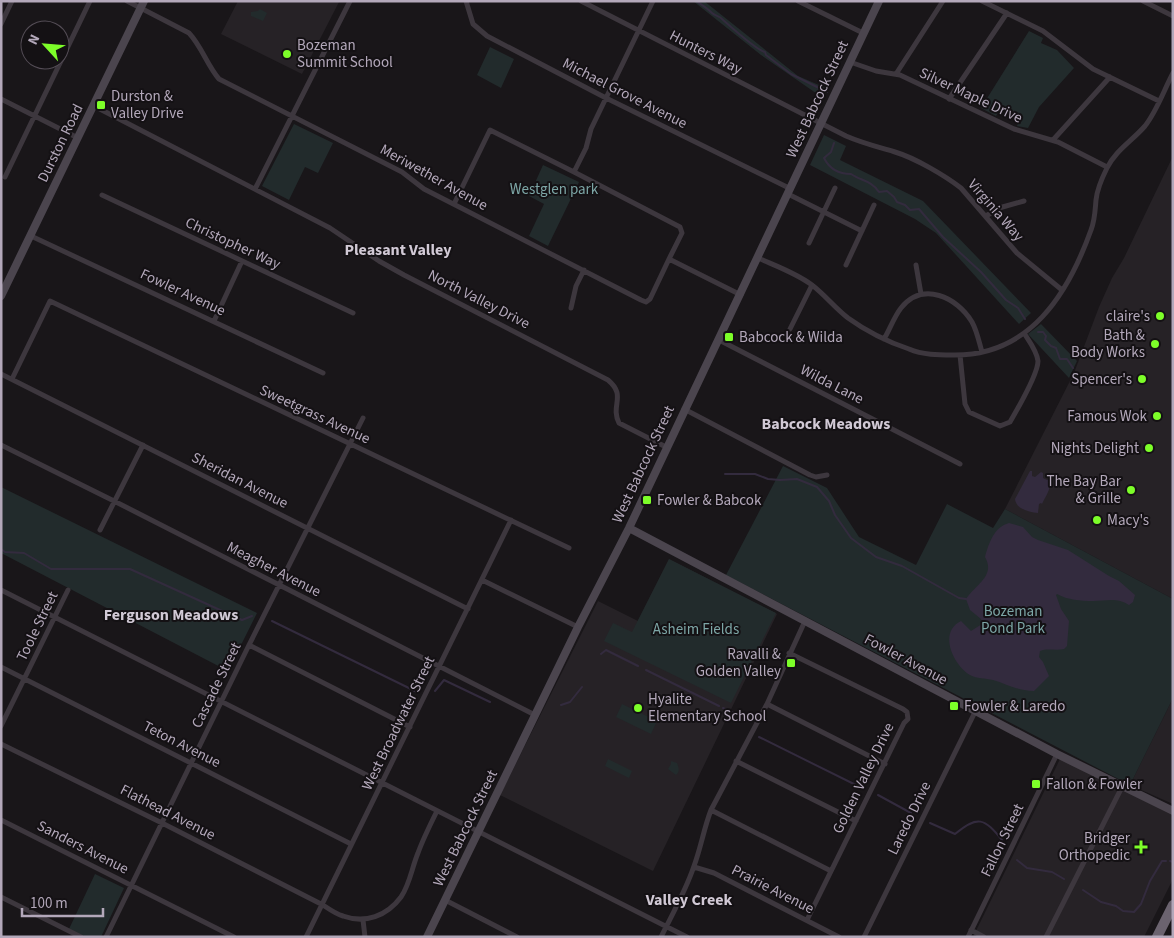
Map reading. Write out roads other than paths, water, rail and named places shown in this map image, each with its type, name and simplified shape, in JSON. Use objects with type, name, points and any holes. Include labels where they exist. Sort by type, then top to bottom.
[{"type":"highway","points":[[1157,937],[1173,905]]},
{"type":"street","points":[[1,24],[12,1]]},
{"type":"street","points":[[4,178],[90,1]]},
{"type":"street","name":"Meriwether Avenue","points":[[127,1],[142,5],[189,33],[219,79],[402,172],[417,185],[646,302],[650,298],[669,259]]},
{"type":"street","points":[[255,189],[350,1]]},
{"type":"street","name":"Michael Grove Avenue","points":[[466,1],[473,24],[481,32],[824,212],[862,230]]},
{"type":"street","name":"Hunters Way","points":[[580,1],[821,124]]},
{"type":"street","points":[[592,7],[596,1]]},
{"type":"street","points":[[574,172],[586,148],[591,129],[653,1]]},
{"type":"street","points":[[798,1],[863,33]]},
{"type":"street","name":"West Babcock Street","points":[[427,937],[578,627],[629,528],[879,1]]},
{"type":"street","points":[[896,74],[943,1]]},
{"type":"street","points":[[982,1],[1053,37],[1083,63],[1159,101]]},
{"type":"street","points":[[1143,1],[1173,16]]},
{"type":"street","name":"Durston Road","points":[[1,296],[142,5]]},
{"type":"street","points":[[949,98],[1007,13]]},
{"type":"street","name":"Silver Maple Drive","points":[[850,62],[876,71],[896,74],[1014,129],[1054,140],[1107,167]]},
{"type":"street","points":[[758,258],[812,285],[848,318],[884,339],[912,350],[932,355],[960,355],[982,352],[1001,346],[1024,333],[1045,315],[1062,290],[1091,230],[1097,209],[1098,192],[1107,167],[1147,123],[1173,73]]},
{"type":"street","points":[[1054,140],[1110,77]]},
{"type":"street","points":[[1,99],[78,138]]},
{"type":"street","name":"North Valley Drive","points":[[94,106],[330,228],[379,261],[404,275],[608,380],[614,385],[618,394],[616,410],[619,422],[666,447]]},
{"type":"street","name":"Virginia Way","points":[[821,124],[862,143],[897,153],[950,180],[961,188],[1016,253],[1062,290]]},
{"type":"street","points":[[454,204],[490,130],[680,227],[682,233],[669,259],[741,295]]},
{"type":"street","points":[[809,243],[835,188]]},
{"type":"street","name":"Christopher Way","points":[[102,195],[353,313]]},
{"type":"street","points":[[986,216],[1000,208],[1024,202]]},
{"type":"street","points":[[846,265],[874,205]]},
{"type":"street","name":"Fowler Avenue","points":[[30,236],[323,373]]},
{"type":"street","points":[[214,321],[242,261]]},
{"type":"street","points":[[916,265],[921,294]]},
{"type":"street","points":[[570,308],[576,286],[584,270]]},
{"type":"street","points":[[790,329],[812,285]]},
{"type":"street","points":[[884,339],[901,308],[906,303],[921,294],[939,294],[956,303],[972,322],[982,352]]},
{"type":"street","name":"Sweetgrass Avenue","points":[[12,380],[50,301],[570,548]]},
{"type":"street","points":[[960,355],[965,404],[969,412],[1000,426],[1010,422],[1034,376],[1038,363],[1036,354],[1024,333]]},
{"type":"street","name":"Wilda Lane","points":[[719,340],[960,464]]},
{"type":"street","name":"Sheridan Avenue","points":[[1,374],[468,609]]},
{"type":"street","points":[[684,409],[816,477],[827,475]]},
{"type":"street","name":"Cascade Street","points":[[106,937],[363,418]]},
{"type":"street","name":"Meagher Avenue","points":[[1,445],[535,715]]},
{"type":"street","points":[[100,530],[143,445]]},
{"type":"street","name":"West Broadwater Street","points":[[306,937],[511,520]]},
{"type":"street","name":"Fowler Avenue","points":[[629,528],[1057,754],[1173,811]]},
{"type":"street","points":[[482,580],[578,627]]},
{"type":"street","points":[[1,590],[687,937]]},
{"type":"street","name":"Toole Street","points":[[1,726],[68,590]]},
{"type":"street","points":[[661,937],[694,867],[711,810],[767,704],[805,622]]},
{"type":"street","points":[[249,645],[410,727]]},
{"type":"street","name":"Golden Valley Drive","points":[[789,653],[907,712],[908,719],[904,723],[807,920]]},
{"type":"street","name":"Teton Avenue","points":[[1,667],[352,844]]},
{"type":"street","points":[[767,704],[884,764]]},
{"type":"street","name":"Laredo Drive","points":[[864,937],[976,710]]},
{"type":"street","name":"Flathead Avenue","points":[[1,744],[162,822],[342,916],[363,920]]},
{"type":"street","name":"Fallon Street","points":[[968,937],[1057,754]]},
{"type":"street","points":[[736,761],[856,821]]},
{"type":"street","points":[[1046,937],[1122,787]]},
{"type":"street","points":[[711,810],[832,871]]},
{"type":"street","points":[[365,937],[363,920],[377,916],[389,909],[401,896],[410,877],[420,846],[437,811]]},
{"type":"street","name":"Sanders Avenue","points":[[1,820],[234,937]]},
{"type":"street","name":"Prairie Avenue","points":[[694,867],[714,873],[839,937]]},
{"type":"street","points":[[1,897],[81,937]]},
{"type":"street","points":[[445,900],[517,937]]},
{"type":"street","points":[[972,930],[984,937]]},
{"type":"waterway","points":[[696,1],[721,18],[791,74],[827,92]]},
{"type":"waterway","points":[[834,143],[831,152],[824,158],[829,166],[839,172],[851,174],[869,183],[879,192],[887,191],[897,202],[905,205],[910,210],[919,209],[943,237],[981,272],[1006,300],[1018,308],[1025,319]]},
{"type":"waterway","points":[[1038,332],[1043,332],[1046,336],[1045,340],[1056,348],[1060,359],[1067,359],[1073,368]]},
{"type":"waterway","points":[[725,474],[755,474],[768,479],[780,480],[797,479],[817,487],[829,501],[835,515],[851,538],[876,557],[902,566],[959,598],[966,599]]},
{"type":"waterway","points":[[1,549],[5,552],[24,553],[51,569],[130,569],[242,620],[252,616]]},
{"type":"waterway","points":[[272,621],[417,692]]},
{"type":"waterway","points":[[601,654],[606,650],[638,666]]},
{"type":"waterway","points":[[646,670],[719,706]]},
{"type":"waterway","points":[[435,691],[444,680],[490,702]]},
{"type":"waterway","points":[[561,705],[570,702],[582,687]]},
{"type":"waterway","points":[[723,708],[747,719]]},
{"type":"waterway","points":[[759,737],[862,788]]},
{"type":"waterway","points":[[878,795],[911,813]]},
{"type":"waterway","points":[[930,823],[955,834],[975,822],[985,823],[1002,840]]},
{"type":"waterway","points":[[1017,860],[1027,868],[1052,872],[1064,879]]},
{"type":"waterway","points":[[1083,890],[1101,902],[1116,906],[1123,911],[1134,912],[1141,904],[1150,881],[1162,861],[1166,861]]},
{"type":"place","name":"Bozeman Summit School","points":[[287,54]]},
{"type":"place","name":"Durston & Valley Drive","points":[[101,105]]},
{"type":"place","name":"claire's","points":[[1160,316]]},
{"type":"place","name":"Babcock & Wilda","points":[[729,337]]},
{"type":"place","name":"Bath & Body Works","points":[[1155,344]]},
{"type":"place","name":"Spencer's","points":[[1142,379]]},
{"type":"place","name":"Famous Wok","points":[[1157,416]]},
{"type":"place","name":"Nights Delight","points":[[1149,448]]},
{"type":"place","name":"The Bay Bar & Grille","points":[[1131,490]]},
{"type":"place","name":"Fowler & Babcok","points":[[647,500]]},
{"type":"place","name":"Macy's","points":[[1097,520]]},
{"type":"place","name":"Ravalli & Golden Valley","points":[[791,663]]},
{"type":"place","name":"Fowler & Laredo","points":[[954,706]]},
{"type":"place","name":"Hyalite Elementary School","points":[[638,708]]},
{"type":"place","name":"Fallon & Fowler","points":[[1036,784]]},
{"type":"place","name":"Bridger Orthopedic","points":[[1141,847]]},
{"type":"district","name":"Pleasant Valley","points":[[398,249]]},
{"type":"district","name":"Babcock Meadows","points":[[826,423]]},
{"type":"district","name":"Ferguson Meadows","points":[[171,614]]},
{"type":"district","name":"Valley Creek","points":[[689,899]]},
{"type":"park label","name":"Westglen park","points":[[554,189]]},
{"type":"park label","name":"Bozeman Pond Park","points":[[1013,620]]},
{"type":"park label","name":"Asheim Fields","points":[[696,629]]}]
